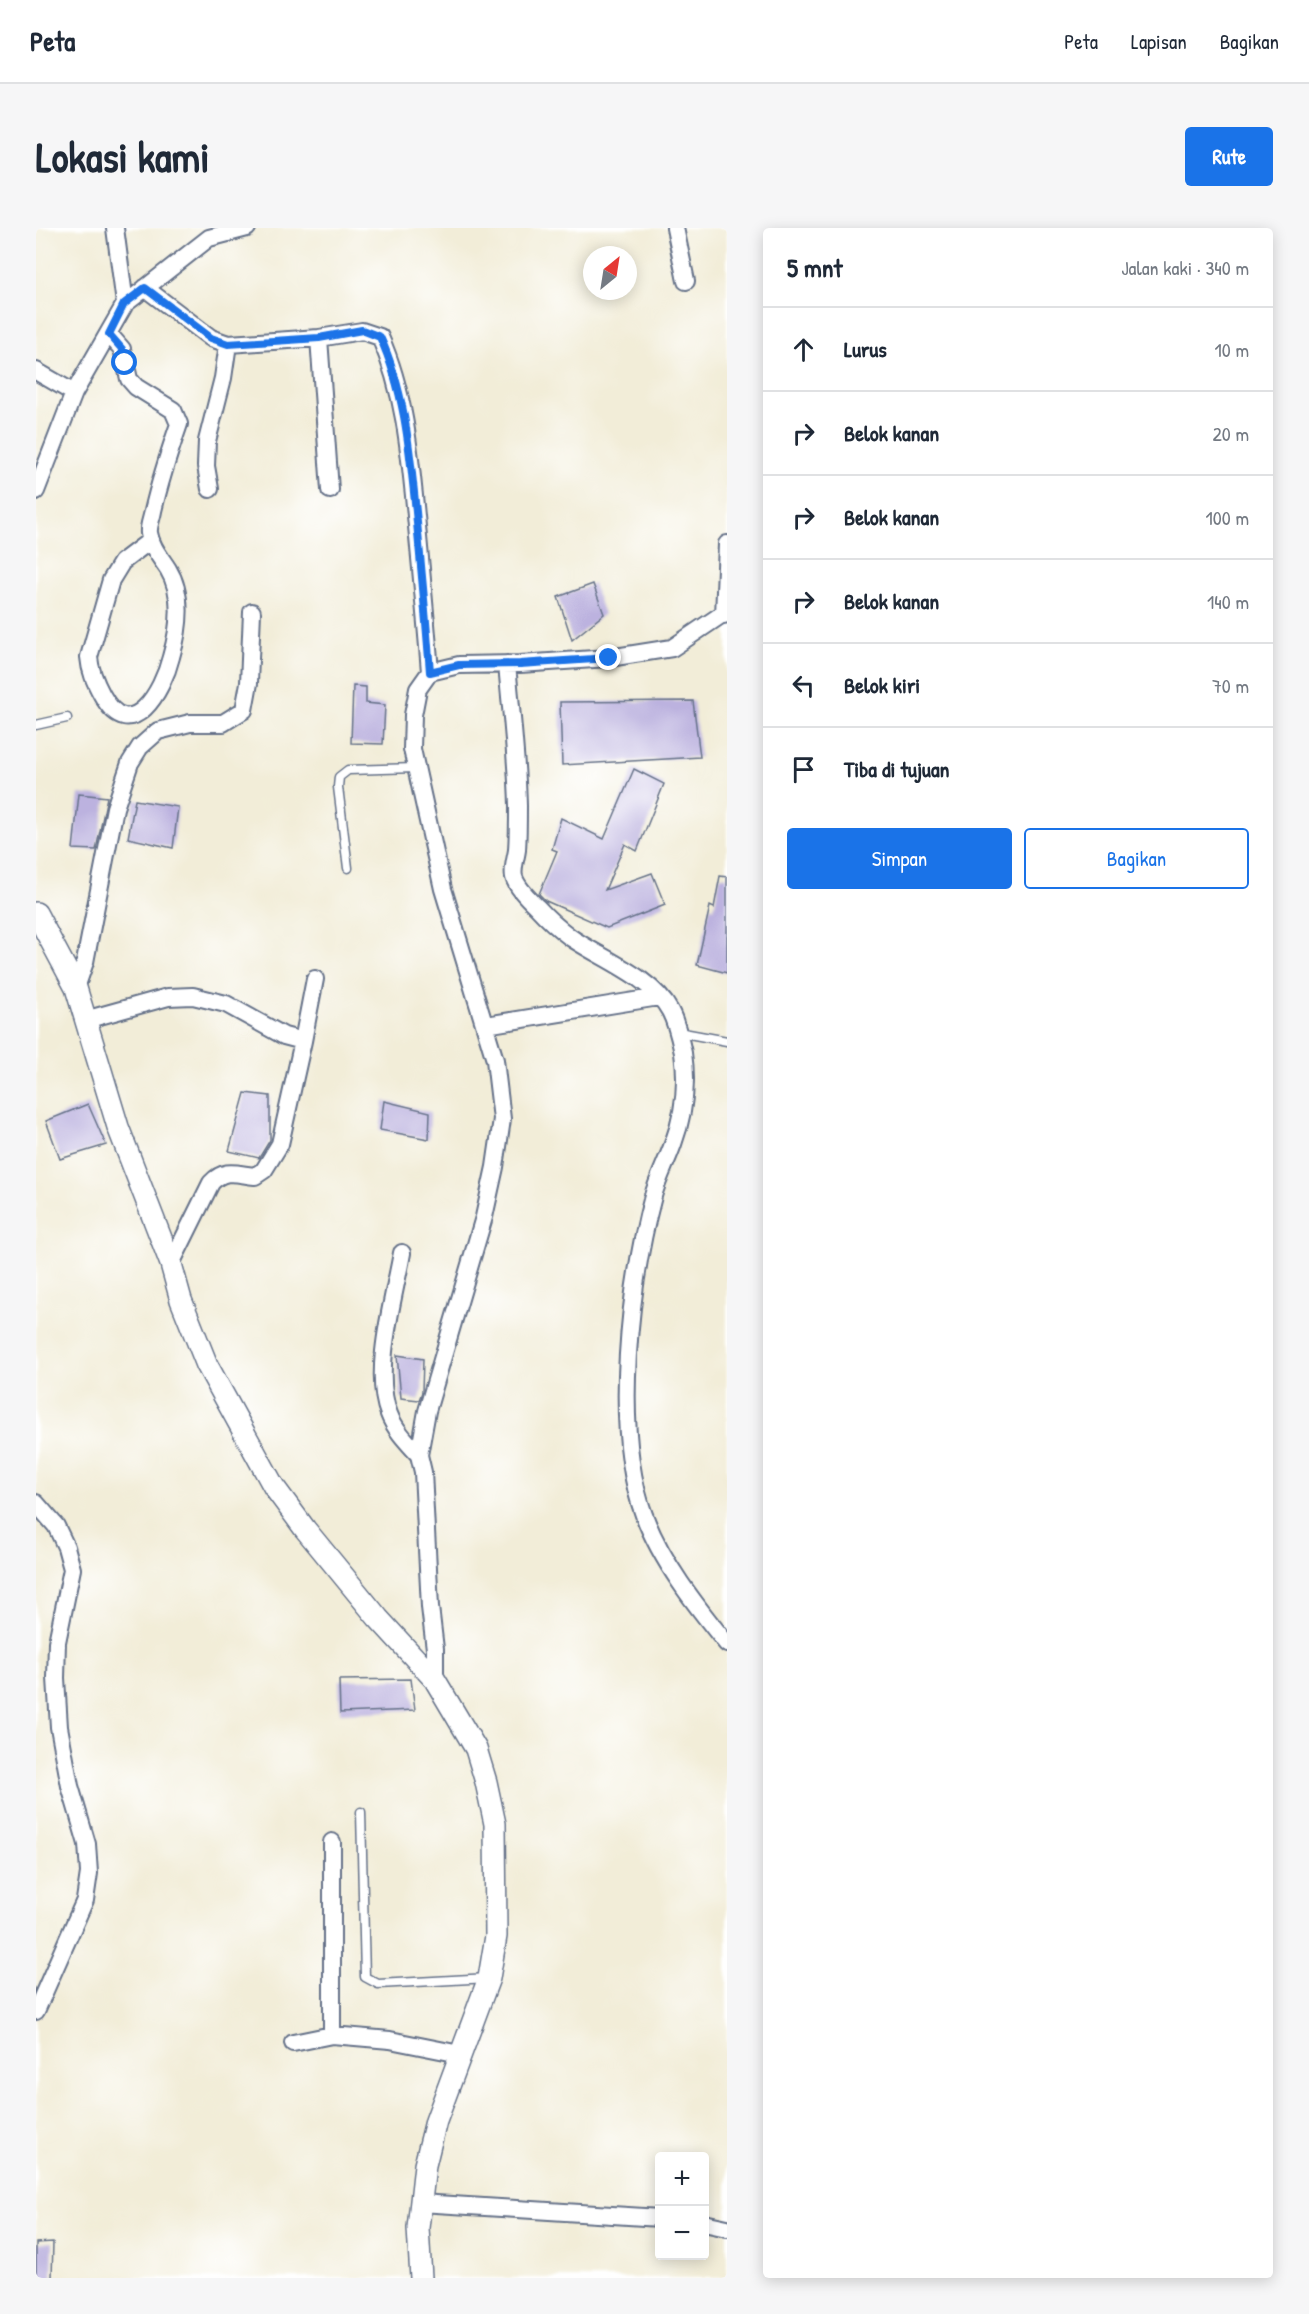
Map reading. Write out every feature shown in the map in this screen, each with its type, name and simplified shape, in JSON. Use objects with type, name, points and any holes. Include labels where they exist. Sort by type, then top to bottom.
[{"type":"street","points":[[115,228],[124,304]]},
{"type":"street","points":[[36,491],[74,393],[124,304],[209,233],[248,228]]},
{"type":"street","points":[[675,228],[686,281]]},
{"type":"street","points":[[145,288],[211,338],[228,344],[319,338],[362,330],[380,337],[388,354],[402,403],[411,464],[430,672],[418,689],[413,715],[412,749],[443,889],[495,1060],[501,1119],[495,1167],[484,1217],[427,1411],[419,1455],[423,1472],[435,1680]]},
{"type":"street","points":[[109,334],[122,349],[129,379],[136,387],[173,411],[180,424],[164,470],[148,531],[155,550],[174,580],[177,591],[178,626],[171,660],[154,696],[142,712],[132,717],[123,717],[110,709],[89,668],[89,657],[111,580],[122,562],[151,540]]},
{"type":"street","points":[[319,338],[330,490]]},
{"type":"street","points":[[210,489],[206,466],[207,441],[223,378],[228,344]]},
{"type":"street","points":[[36,371],[74,393]]},
{"type":"street","points":[[430,672],[459,665],[609,658],[672,648],[726,613],[727,544]]},
{"type":"street","points":[[76,988],[85,962],[115,808],[130,763],[140,747],[158,731],[190,723],[223,723],[244,710],[249,683],[252,612]]},
{"type":"street","points":[[507,664],[518,802],[514,876],[520,887],[550,922],[640,981],[659,997],[670,1011],[678,1032],[687,1079],[674,1142],[653,1193],[638,1262],[630,1342],[628,1427],[635,1484],[645,1518],[671,1568],[700,1611],[727,1644]]},
{"type":"street","points":[[36,913],[76,988],[118,1127],[207,1365],[274,1487],[305,1529],[378,1618],[435,1680],[476,1749],[486,1782],[495,1824],[496,1936],[489,1978],[436,2121],[425,2165],[418,2228],[421,2278]]},
{"type":"street","points":[[171,1264],[195,1213],[211,1183],[218,1175],[227,1172],[255,1176],[264,1170],[280,1144],[315,979]]},
{"type":"street","points":[[85,1020],[168,997],[193,996],[226,1004],[284,1036],[303,1041]]},
{"type":"street","points":[[486,1025],[659,997]]},
{"type":"street","points":[[402,1253],[383,1357],[381,1389],[389,1415],[419,1455]]},
{"type":"street","points":[[36,1503],[56,1526],[66,1547],[72,1569],[57,1642],[56,1678],[59,1727],[70,1785],[87,1844],[89,1873],[85,1900],[36,2011]]},
{"type":"street","points":[[332,1842],[332,2035]]},
{"type":"street","points":[[294,2043],[332,2035],[390,2040],[460,2054]]},
{"type":"street","points":[[420,2203],[655,2218]]},
{"type":"street","points":[[709,2224],[727,2228]]},
{"type":"lane","points":[[36,725],[67,718]]},
{"type":"lane","points":[[348,868],[338,788],[339,777],[348,770],[416,768]]},
{"type":"lane","points":[[678,1032],[727,1041]]},
{"type":"lane","points":[[361,1812],[365,1977],[378,1984],[489,1978]]},
{"type":"building","points":[[593,584],[604,614],[572,640],[558,597]]},
{"type":"building","points":[[353,686],[366,687],[366,703],[385,705],[383,744],[351,743]]},
{"type":"building","points":[[693,701],[700,757],[562,765],[560,702]]},
{"type":"building","points":[[634,769],[664,784],[637,851],[625,844],[605,890],[652,873],[665,905],[607,928],[546,901],[539,894],[557,851],[552,849],[561,818],[604,839]]},
{"type":"building","points":[[79,794],[107,797],[96,850],[73,849]]},
{"type":"building","points":[[135,800],[178,807],[173,848],[128,838]]},
{"type":"building","points":[[720,876],[727,877],[727,973],[697,965],[710,906],[714,908]]},
{"type":"building","points":[[245,1093],[270,1096],[270,1140],[259,1158],[229,1151]]},
{"type":"building","points":[[384,1101],[430,1112],[429,1139],[380,1130]]},
{"type":"building","points":[[88,1104],[106,1145],[60,1159],[46,1121]]},
{"type":"building","points":[[397,1355],[423,1359],[422,1392],[419,1400],[401,1398]]},
{"type":"building","points":[[411,1679],[415,1710],[340,1713],[339,1680]]},
{"type":"building","points":[[53,2242],[52,2278],[36,2278],[36,2243]]},
{"type":"route","points":[[125,363],[122,349],[109,334],[124,304],[145,288],[211,338],[228,344],[319,338],[362,330],[380,337],[388,354],[402,403],[411,464],[430,672],[459,665],[520,664],[609,658]]}]
